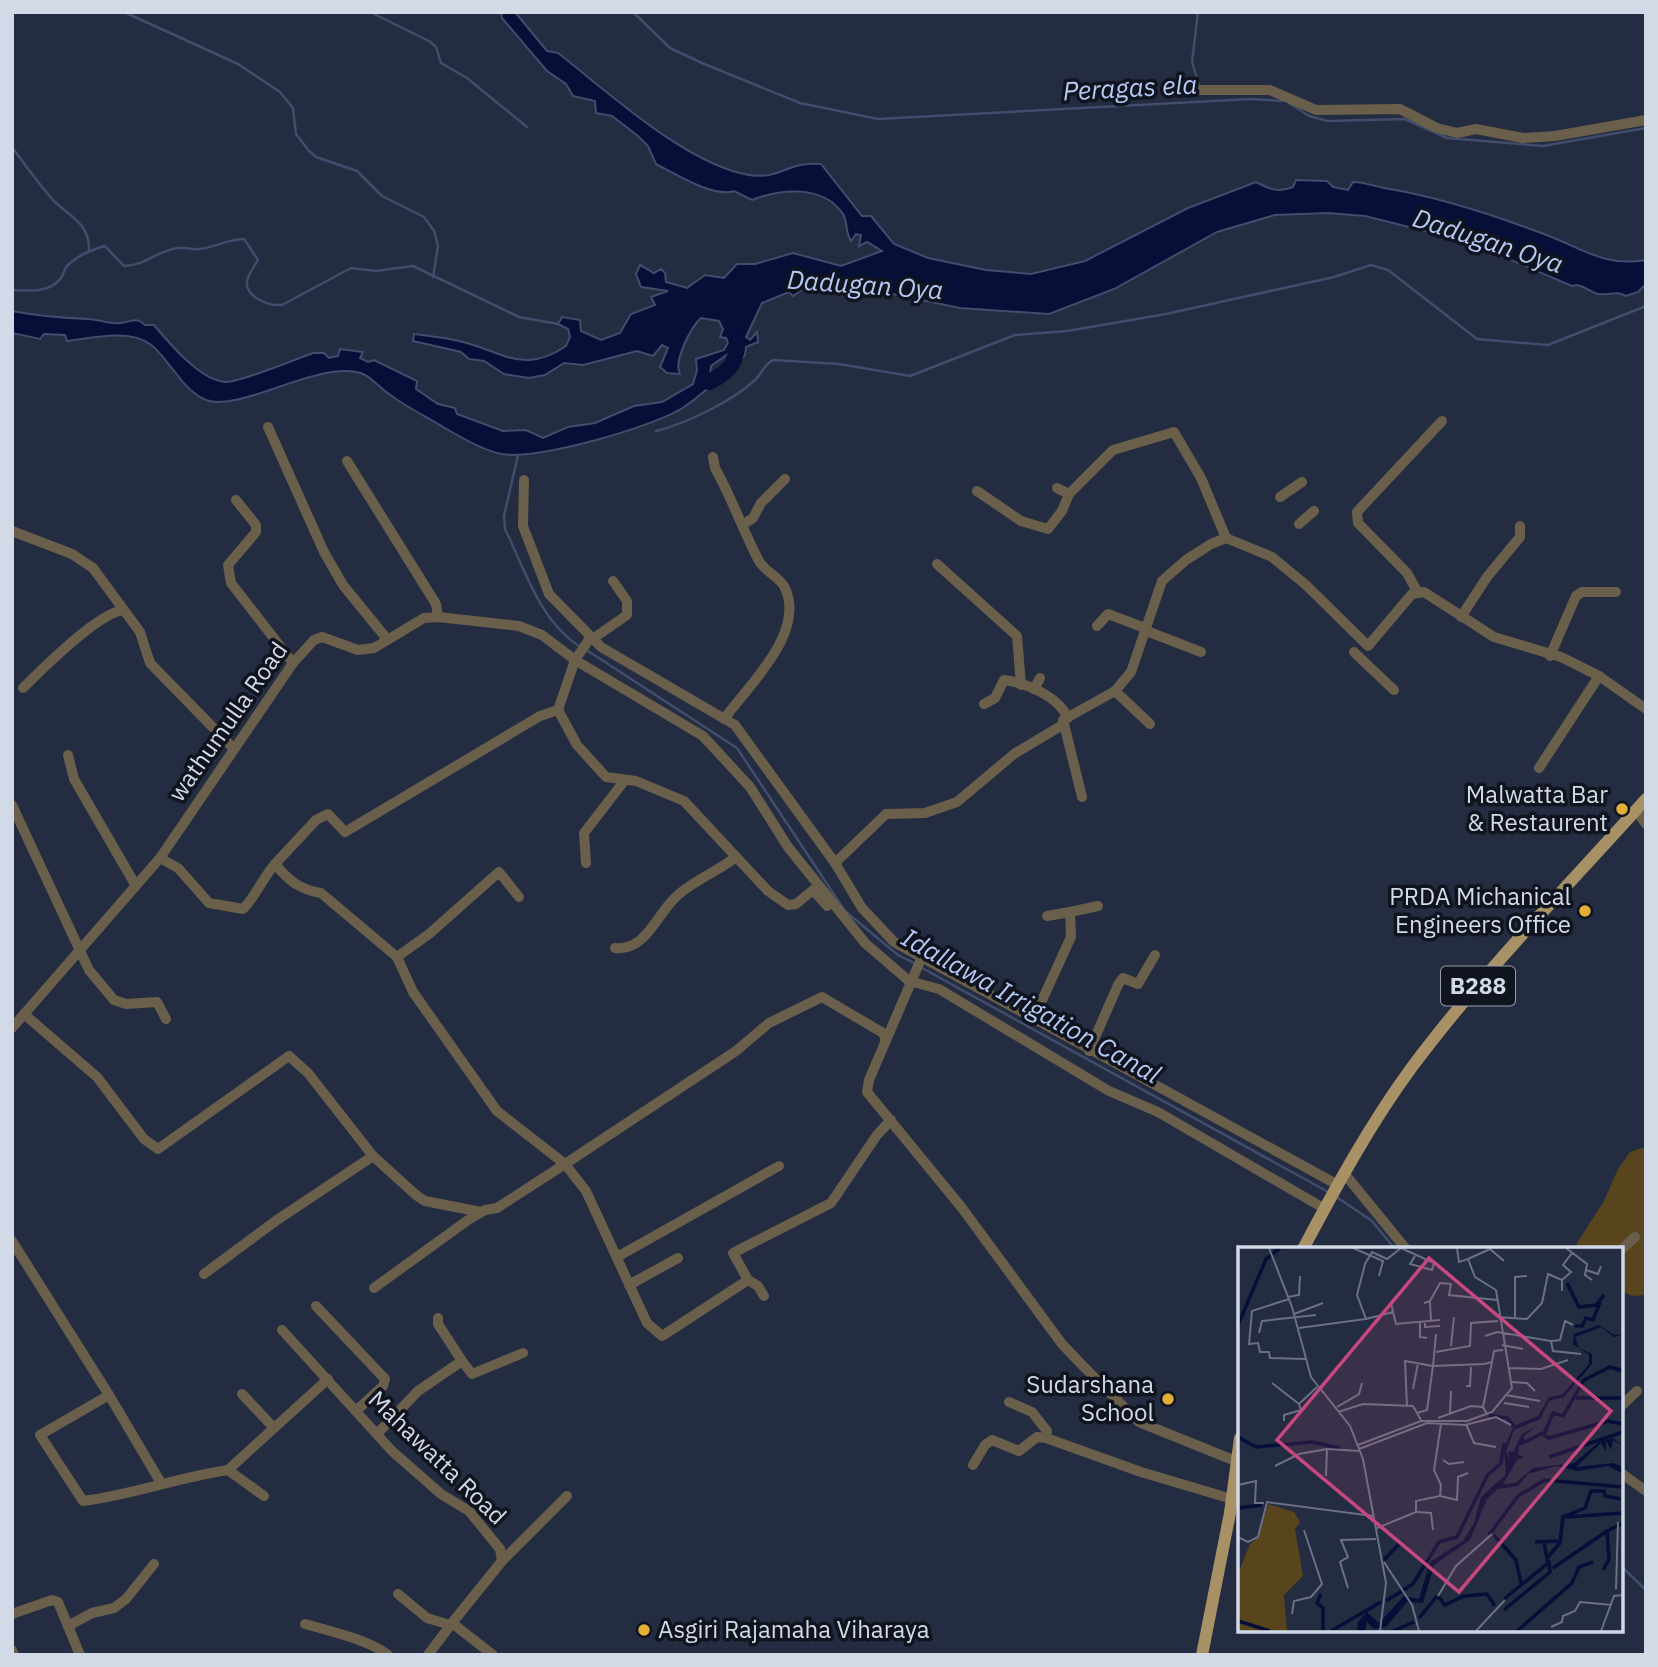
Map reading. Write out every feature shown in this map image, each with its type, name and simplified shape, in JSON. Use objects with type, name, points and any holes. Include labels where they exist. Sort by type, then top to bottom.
[{"type":"main road","name":"B288","points":[[1304,1247],[1344,1173],[1398,1087],[1453,1015],[1646,799]]},
{"type":"main road","points":[[1202,1655],[1238,1462]]},
{"type":"street","points":[[1196,90],[1270,90],[1316,110],[1400,109],[1437,128],[1457,132],[1490,130],[1523,138],[1556,136],[1646,120]]},
{"type":"street","points":[[1417,591],[1407,573],[1358,523],[1357,512],[1442,421]]},
{"type":"street","points":[[268,427],[324,552],[344,585],[387,639]]},
{"type":"street","points":[[978,491],[1021,521],[1048,529],[1062,511],[1069,494],[1113,450],[1174,432],[1201,478],[1226,538],[1272,557],[1306,585],[1368,646],[1417,591]]},
{"type":"street","points":[[713,457],[715,468],[762,568],[784,585],[788,617],[775,655],[724,719]]},
{"type":"street","points":[[347,461],[436,604],[438,617]]},
{"type":"street","points":[[742,525],[753,517],[761,503],[785,479]]},
{"type":"street","points":[[524,480],[523,526],[549,594],[584,647],[703,736],[750,787],[788,847],[865,943]]},
{"type":"street","points":[[1280,497],[1302,482]]},
{"type":"street","points":[[1057,488],[1069,494]]},
{"type":"street","points":[[236,500],[256,525],[256,532],[228,565],[231,583],[293,663]]},
{"type":"street","points":[[1299,524],[1314,511]]},
{"type":"street","points":[[1461,617],[1487,577],[1520,537],[1520,526]]},
{"type":"street","points":[[12,531],[82,559],[93,568],[140,632],[150,663],[233,748]]},
{"type":"street","points":[[835,863],[886,814],[925,813],[957,802],[1014,754],[1115,691],[1131,672],[1162,581],[1186,560],[1226,538]]},
{"type":"street","points":[[937,564],[1017,636],[1021,685]]},
{"type":"street","points":[[160,858],[178,868],[209,903],[243,909],[255,898],[259,884],[275,864],[316,820],[328,814],[345,832],[540,716],[558,710],[584,647],[627,615],[627,601],[613,581]]},
{"type":"street","points":[[1417,591],[1424,592],[1494,637],[1550,656],[1561,657],[1599,676],[1646,709]]},
{"type":"street","points":[[1550,656],[1576,596],[1582,592],[1616,592]]},
{"type":"street","points":[[23,688],[87,631],[112,612],[122,610]]},
{"type":"street","points":[[1097,626],[1108,614],[1201,652]]},
{"type":"street","name":"wathumulla Road","points":[[12,1028],[160,858],[293,663],[314,640],[322,638],[359,650],[374,648],[424,618],[438,617],[519,626],[584,647]]},
{"type":"street","points":[[584,647],[735,725],[835,863],[862,908],[918,964],[1032,1020],[1338,1185]]},
{"type":"street","points":[[1354,652],[1394,690]]},
{"type":"street","points":[[1539,768],[1599,676]]},
{"type":"street","points":[[1034,689],[1040,678]]},
{"type":"street","points":[[984,704],[995,698],[1004,680],[1034,689],[1064,710],[1082,797]]},
{"type":"street","points":[[1115,691],[1150,724]]},
{"type":"street","points":[[558,710],[577,745],[606,777],[625,780],[684,801],[768,891],[788,905],[796,904],[813,890],[848,930],[909,981],[939,989],[1109,1091],[1158,1112],[1325,1209]]},
{"type":"street","points":[[68,755],[74,779],[136,886]]},
{"type":"street","points":[[586,863],[584,832],[625,780]]},
{"type":"street","points":[[12,805],[89,970],[114,1000],[126,1004],[157,1002],[166,1019]]},
{"type":"street","points":[[1636,810],[1646,824]]},
{"type":"street","points":[[615,948],[629,947],[644,938],[673,899],[713,869],[736,857]]},
{"type":"street","points":[[275,864],[286,878],[306,891],[321,894],[397,957],[413,992],[497,1111],[565,1164],[586,1191],[647,1323],[662,1336],[748,1280]]},
{"type":"street","points":[[397,957],[429,934],[499,872],[519,897]]},
{"type":"street","points":[[1046,915],[1098,906]]},
{"type":"street","points":[[1032,1020],[1071,937],[1070,912]]},
{"type":"street","points":[[1088,1051],[1118,985],[1123,978],[1138,984],[1155,955]]},
{"type":"street","points":[[918,964],[869,1080],[867,1092],[962,1208],[1062,1344],[1139,1422],[1238,1462]]},
{"type":"street","points":[[374,1288],[481,1212],[497,1208],[736,1051],[769,1023],[822,997],[883,1033],[886,1040]]},
{"type":"street","points":[[24,1014],[97,1077],[144,1139],[158,1149],[289,1056],[308,1073],[373,1156],[425,1201],[481,1212]]},
{"type":"street","points":[[764,1296],[758,1286],[748,1280],[733,1253],[831,1203],[877,1135],[891,1121]]},
{"type":"street","points":[[204,1274],[373,1156]]},
{"type":"street","points":[[617,1257],[779,1166]]},
{"type":"street","points":[[1344,1173],[1404,1247]]},
{"type":"street","points":[[1623,1249],[1635,1237]]},
{"type":"street","points":[[12,1241],[161,1483]]},
{"type":"street","points":[[631,1288],[678,1258]]},
{"type":"street","points":[[631,1288],[631,1306]]},
{"type":"street","points":[[316,1306],[385,1379],[383,1386],[356,1411]]},
{"type":"street","points":[[438,1318],[438,1324],[472,1374],[523,1353]]},
{"type":"street","name":"Mahawatta Road","points":[[282,1330],[377,1434],[441,1494],[470,1511],[500,1549],[502,1561],[428,1655]]},
{"type":"street","points":[[377,1434],[418,1391],[462,1361]]},
{"type":"street","points":[[109,1395],[40,1435],[83,1501],[107,1499],[161,1483],[228,1469],[328,1379]]},
{"type":"street","points":[[1623,1404],[1637,1391]]},
{"type":"street","points":[[243,1394],[274,1428]]},
{"type":"street","points":[[1009,1402],[1032,1412],[1047,1431],[1046,1438]]},
{"type":"street","points":[[973,1465],[985,1445],[992,1440],[1020,1451],[1037,1437],[1046,1438],[1141,1472],[1232,1499]]},
{"type":"street","points":[[228,1469],[264,1496]]},
{"type":"street","points":[[1623,1474],[1646,1491]]},
{"type":"street","points":[[502,1561],[567,1496]]},
{"type":"street","points":[[68,1626],[92,1613],[120,1604],[154,1564]]},
{"type":"street","points":[[398,1594],[427,1618],[451,1624],[493,1655]]},
{"type":"street","points":[[12,1614],[52,1601],[58,1602],[80,1655]]},
{"type":"street","points":[[305,1624],[337,1635],[372,1642],[388,1655]]},
{"type":"street","points":[[12,1650],[14,1655]]},
{"type":"shaded area","points":[[1642,1148],[1646,1150],[1646,1295],[1632,1296],[1623,1292],[1623,1247],[1578,1247],[1577,1243],[1604,1201],[1618,1169],[1630,1152]]},
{"type":"water","points":[[501,12],[515,12],[547,51],[558,53],[649,125],[700,157],[725,168],[760,176],[800,165],[821,164],[862,216],[871,216],[894,244],[928,258],[986,270],[1031,274],[1085,261],[1188,208],[1256,182],[1278,190],[1293,187],[1296,180],[1327,181],[1333,187],[1348,190],[1353,182],[1357,182],[1426,196],[1468,208],[1607,259],[1632,262],[1646,260],[1646,284],[1638,292],[1626,296],[1619,293],[1598,294],[1582,286],[1572,286],[1469,242],[1365,216],[1328,213],[1275,215],[1217,232],[1114,289],[1049,314],[960,308],[869,289],[850,292],[843,287],[822,292],[811,284],[793,296],[789,292],[762,303],[746,337],[750,340],[757,332],[758,342],[746,347],[745,355],[739,361],[731,358],[729,353],[711,366],[710,375],[721,369],[726,374],[684,407],[623,432],[567,447],[518,455],[502,454],[480,447],[402,403],[359,373],[338,371],[318,375],[237,400],[220,402],[206,400],[193,392],[157,350],[141,339],[110,336],[67,341],[65,335],[44,334],[40,339],[12,333],[12,311],[113,323],[139,321],[145,325],[154,325],[176,350],[205,375],[225,382],[255,375],[313,353],[324,353],[329,358],[338,356],[340,349],[363,352],[360,358],[368,362],[374,360],[417,381],[416,389],[438,404],[455,408],[457,414],[503,431],[526,430],[543,438],[568,427],[595,423],[634,406],[662,402],[693,384],[697,370],[696,359],[724,350],[728,343],[726,338],[720,337],[723,329],[719,321],[701,318],[697,322],[681,353],[678,368],[680,374],[667,373],[660,367],[668,348],[662,345],[653,356],[637,351],[583,365],[564,363],[545,375],[529,378],[504,374],[484,361],[469,359],[461,352],[413,341],[414,334],[463,342],[514,359],[538,359],[566,346],[570,337],[568,329],[558,324],[562,317],[580,320],[581,331],[601,340],[620,333],[631,314],[655,305],[651,297],[668,291],[641,287],[636,274],[640,265],[654,273],[661,269],[665,273],[666,282],[687,288],[705,275],[724,278],[737,264],[755,264],[793,253],[841,266],[882,251],[867,242],[859,246],[861,235],[856,234],[851,241],[843,214],[834,204],[813,193],[775,193],[752,200],[734,191],[706,188],[656,164],[648,146],[638,136],[612,116],[596,113],[595,101],[573,96],[566,84],[547,71],[502,18]]},
{"type":"waterway","points":[[124,12],[238,64],[280,92],[293,108],[296,134],[309,151],[316,157],[357,171],[382,196],[424,217],[434,231],[438,246],[433,277]]},
{"type":"waterway","points":[[370,12],[429,41],[436,47],[441,63],[467,78],[527,127]]},
{"type":"waterway","name":"Peragas ela","points":[[633,12],[670,48],[702,63],[800,103],[878,119],[1251,99],[1283,101]]},
{"type":"waterway","points":[[1198,12],[1192,62],[1200,88]]},
{"type":"waterway","name":"Peragas ela","points":[[1289,103],[1309,116],[1328,121],[1405,119],[1447,138],[1543,146],[1646,128]]},
{"type":"waterway","points":[[12,147],[53,200],[83,227],[89,251]]},
{"type":"waterway","points":[[12,290],[45,289],[57,283],[66,267],[73,261],[105,246],[124,266],[171,249],[200,249],[244,239],[258,260],[248,278],[247,287],[259,300],[271,304],[282,305],[351,268],[376,271],[413,266],[519,317],[558,324]]},
{"type":"waterway","points":[[656,431],[722,404],[746,388],[773,360],[839,364],[910,376],[1015,335],[1067,331],[1166,314],[1334,277],[1371,265],[1388,270],[1477,339],[1548,345],[1646,306]]},
{"type":"waterway","name":"Dadugan Oya","points":[[709,382],[728,370],[736,354],[737,338]]},
{"type":"waterway","name":"Idallawa Irrigation Canal","points":[[518,455],[504,516],[505,529],[544,609],[565,635],[579,646]]},
{"type":"waterway","name":"Idallawa Irrigation Canal","points":[[585,649],[737,748],[845,911],[898,955],[916,964]]},
{"type":"waterway","name":"Idallawa Irrigation Canal","points":[[922,968],[1330,1193]]},
{"type":"waterway","name":"Idallawa Irrigation Canal","points":[[1335,1196],[1372,1221],[1393,1247]]},
{"type":"waterway","name":"Idallawa Irrigation Canal","points":[[1623,1568],[1646,1590]]},
{"type":"place","name":"Malwatta Bar & Restaurent","points":[[1622,809]]},
{"type":"place","name":"PRDA Michanical Engineers Office","points":[[1585,911]]},
{"type":"place","name":"Sudarshana School","points":[[1168,1399]]},
{"type":"place","name":"Asgiri Rajamaha Viharaya","points":[[644,1630]]}]
